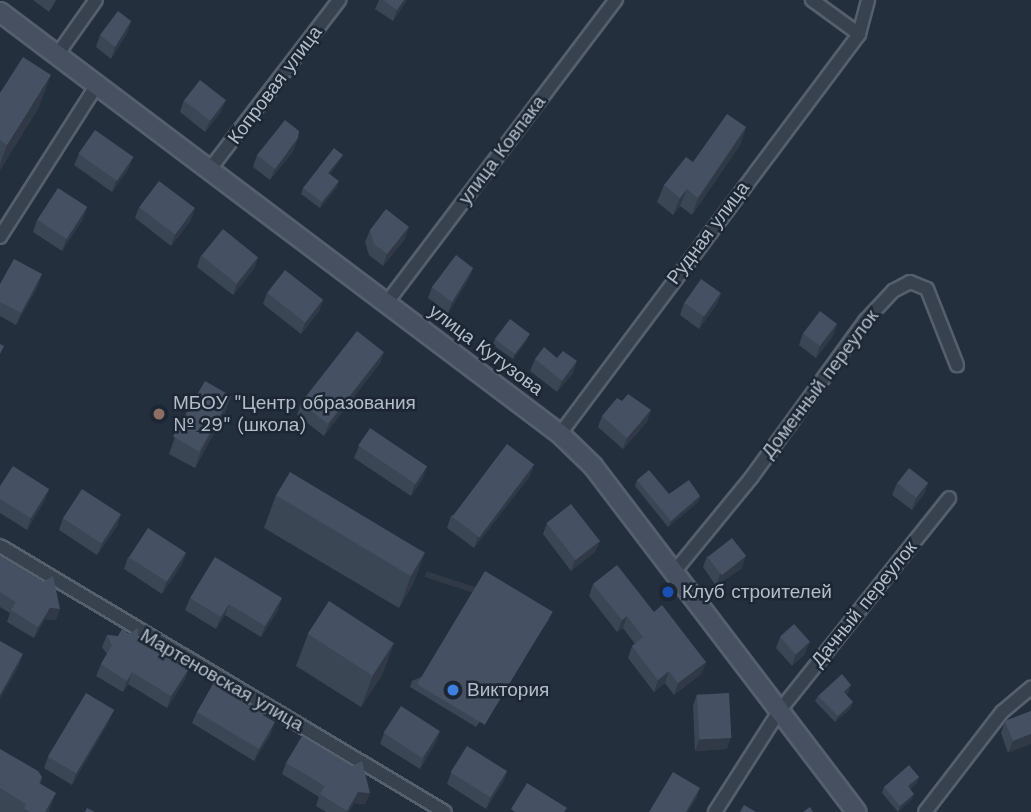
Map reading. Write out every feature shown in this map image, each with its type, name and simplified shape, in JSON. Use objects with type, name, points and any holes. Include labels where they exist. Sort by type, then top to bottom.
[{"type":"main road","name":"улица Кутузова","points":[[0,12],[388,301],[560,434],[593,466],[857,812]]},
{"type":"street","points":[[57,55],[96,0]]},
{"type":"street","name":"Копровая улица","points":[[209,169],[339,0]]},
{"type":"street","name":"улица Ковпака","points":[[388,301],[615,0]]},
{"type":"street","points":[[811,0],[859,34],[868,0]]},
{"type":"street","name":"Рудная улица","points":[[560,434],[859,34]]},
{"type":"street","points":[[0,237],[97,85]]},
{"type":"street","name":"Доменный переулок","points":[[674,572],[751,478],[866,320],[894,291],[910,282],[927,289],[957,365]]},
{"type":"street","name":"Дачный переулок","points":[[715,812],[780,710],[949,498]]},
{"type":"street","name":"Мартеновская улица","points":[[0,546],[445,812]]},
{"type":"street","points":[[925,812],[1002,712],[1031,688]]},
{"type":"building","points":[[383,0],[404,0],[397,10]]},
{"type":"building","points":[[118,11],[131,21],[115,47],[100,35]]},
{"type":"building","points":[[23,57],[51,75],[7,145],[0,140],[0,93]]},
{"type":"building","points":[[200,80],[226,100],[210,121],[184,100]]},
{"type":"building","points":[[727,114],[746,127],[698,198],[687,189],[680,198],[664,185],[686,157],[693,162]]},
{"type":"building","points":[[285,120],[299,131],[298,138],[275,169],[257,155]]},
{"type":"building","points":[[95,130],[134,157],[117,181],[78,154]]},
{"type":"building","points":[[334,148],[343,155],[328,173],[339,181],[322,202],[303,188]]},
{"type":"building","points":[[159,181],[195,208],[175,234],[139,207]]},
{"type":"building","points":[[58,188],[87,207],[67,239],[37,220]]},
{"type":"building","points":[[386,209],[409,227],[387,254],[374,244],[370,230]]},
{"type":"building","points":[[223,229],[258,257],[237,284],[202,255]]},
{"type":"building","points":[[456,255],[473,268],[452,302],[432,287]]},
{"type":"building","points":[[14,259],[42,274],[21,313],[0,302],[0,284]]},
{"type":"building","points":[[285,270],[323,300],[305,322],[267,293]]},
{"type":"building","points":[[701,279],[721,293],[704,317],[684,303]]},
{"type":"building","points":[[820,311],[837,324],[820,346],[803,333]]},
{"type":"building","points":[[510,319],[530,334],[515,354],[495,339]]},
{"type":"building","points":[[357,331],[384,352],[328,424],[301,403]]},
{"type":"building","points":[[544,347],[557,358],[563,351],[577,361],[562,381],[535,359]]},
{"type":"building","points":[[205,381],[231,396],[199,451],[173,436]]},
{"type":"building","points":[[628,394],[651,410],[627,438],[602,416],[617,398],[622,401]]},
{"type":"building","points":[[370,428],[427,467],[415,484],[358,445]]},
{"type":"building","points":[[507,444],[534,464],[479,537],[452,517]]},
{"type":"building","points":[[13,466],[49,489],[31,518],[0,499],[0,486]]},
{"type":"building","points":[[909,468],[928,483],[916,498],[897,483]]},
{"type":"building","points":[[649,470],[669,494],[689,480],[700,496],[671,521],[637,480]]},
{"type":"building","points":[[290,472],[425,553],[411,576],[276,495]]},
{"type":"building","points":[[82,489],[121,514],[102,543],[63,518]]},
{"type":"building","points":[[571,504],[600,541],[576,560],[547,523]]},
{"type":"building","points":[[148,528],[186,553],[167,582],[129,557]]},
{"type":"building","points":[[732,538],[746,556],[722,575],[708,557]]},
{"type":"building","points":[[0,556],[43,582],[53,576],[60,609],[50,608],[38,627],[11,610],[16,602],[0,592]]},
{"type":"building","points":[[215,557],[282,598],[265,626],[229,604],[221,617],[190,598]]},
{"type":"building","points":[[617,565],[654,612],[662,605],[706,662],[678,683],[669,671],[658,680],[632,646],[643,637],[627,616],[622,620],[593,584]]},
{"type":"building","points":[[485,571],[553,612],[485,725],[417,684]]},
{"type":"building","points":[[329,601],[394,643],[372,676],[308,634]]},
{"type":"building","points":[[794,624],[810,642],[796,655],[780,637]]},
{"type":"building","points":[[138,628],[138,639],[188,670],[171,696],[132,672],[127,681],[101,664],[112,645],[107,635],[118,636],[122,629],[129,634]]},
{"type":"building","points":[[0,641],[23,654],[0,695]]},
{"type":"building","points":[[842,674],[851,685],[844,692],[853,702],[838,716],[818,696]]},
{"type":"building","points":[[213,684],[227,692],[236,686],[235,697],[254,709],[263,703],[263,715],[275,722],[259,749],[197,712]]},
{"type":"building","points":[[86,693],[114,710],[76,773],[48,756]]},
{"type":"building","points":[[729,693],[731,738],[699,740],[697,695]]},
{"type":"building","points":[[401,706],[440,731],[422,758],[384,733]]},
{"type":"building","points":[[1031,711],[1031,734],[1013,741],[1005,721]]},
{"type":"building","points":[[302,736],[352,766],[362,761],[370,793],[358,792],[347,811],[320,794],[325,786],[286,763]]},
{"type":"building","points":[[467,746],[507,771],[490,797],[451,772]]},
{"type":"building","points":[[0,749],[38,771],[42,777],[39,783],[56,793],[45,812],[30,812],[24,808],[26,804],[0,788]]},
{"type":"building","points":[[909,765],[919,777],[908,786],[914,794],[900,806],[884,787]]},
{"type":"building","points":[[673,772],[700,788],[686,812],[649,812]]},
{"type":"building","points":[[527,783],[567,808],[564,812],[515,812],[511,809]]},
{"type":"building","points":[[744,805],[756,812],[740,812]]},
{"type":"place","name":"МБОУ \"Центр образования № 29\" (школа)","points":[[159,414]]},
{"type":"place","name":"Клуб строителей","points":[[668,592]]},
{"type":"place","name":"Виктория","points":[[453,690]]}]
